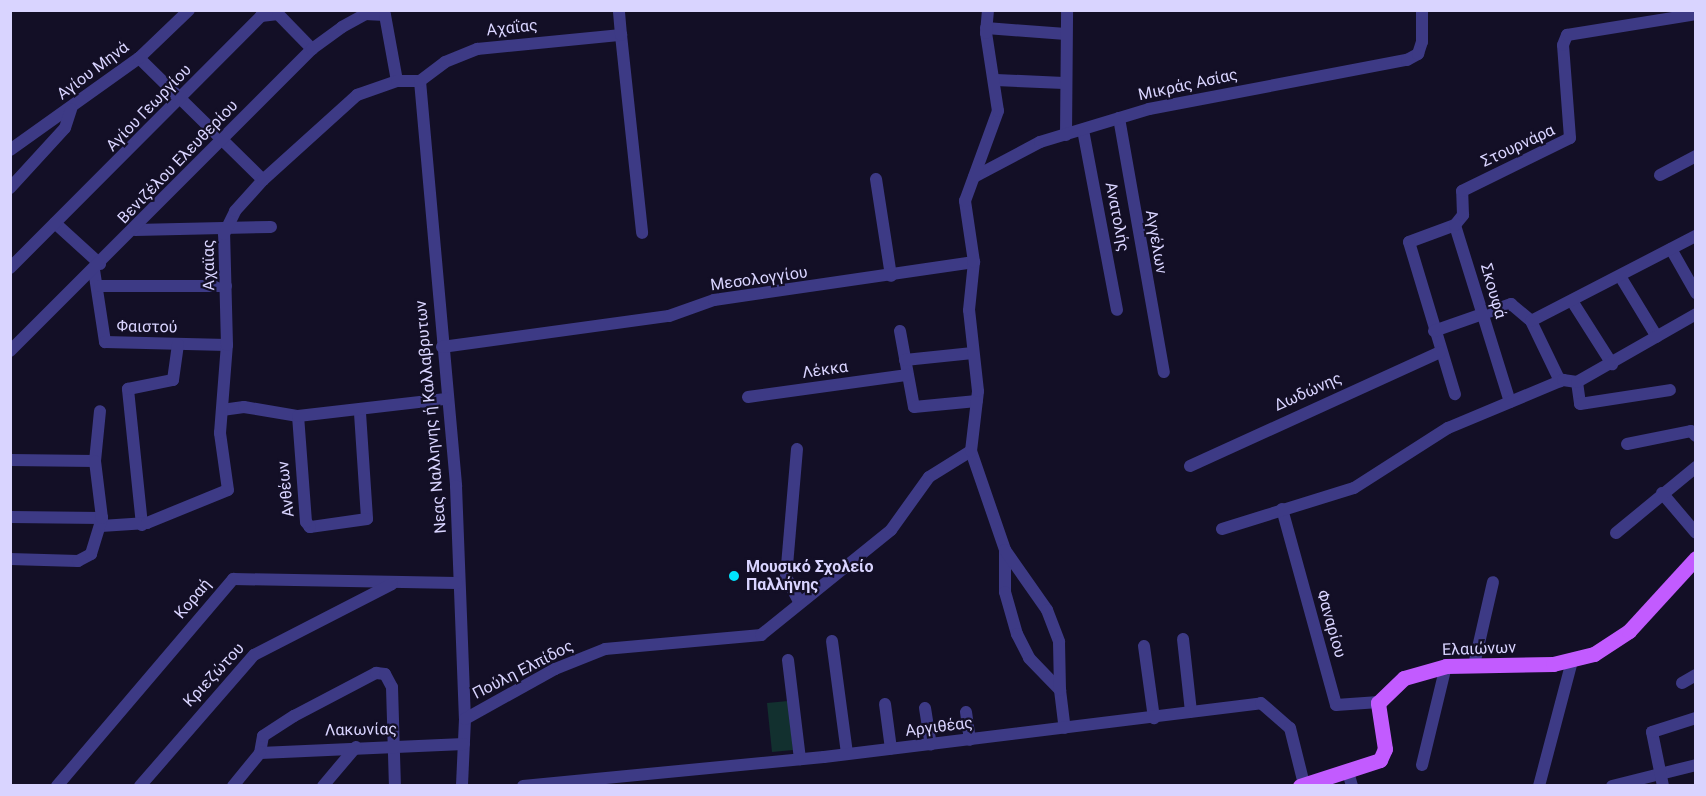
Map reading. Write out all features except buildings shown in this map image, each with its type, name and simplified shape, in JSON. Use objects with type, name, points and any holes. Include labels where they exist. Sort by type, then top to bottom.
[{"type":"main road","name":"Ελαιώνων","points":[[1379,702],[1404,678],[1446,666],[1572,661],[1624,636],[1695,558]]},
{"type":"main road","points":[[1302,785],[1350,779],[1383,756],[1379,702]]},
{"type":"street","name":"Αγίου Μηνά","points":[[10,150],[71,109],[139,58],[189,10]]},
{"type":"street","points":[[619,10],[642,233]]},
{"type":"street","points":[[988,10],[986,28],[996,80],[995,123],[965,201],[974,262],[969,310],[977,401],[971,451],[1005,550],[1047,610],[1059,642],[1060,690],[1065,728]]},
{"type":"street","points":[[1066,135],[1064,83],[1067,10]]},
{"type":"street","name":"Μικράς Ασίας","points":[[974,177],[1009,155],[1119,118],[1418,54],[1422,10]]},
{"type":"street","name":"Βενιζέλου Ελευθερίου","points":[[10,351],[135,230],[312,49],[359,16],[378,12],[387,20],[397,81]]},
{"type":"street","name":"Αγίου Γεωργίου","points":[[10,268],[266,14],[281,16],[312,49]]},
{"type":"street","name":"Στουρνάρα","points":[[1455,225],[1463,215],[1462,191],[1570,138],[1563,45],[1567,34],[1695,14]]},
{"type":"street","points":[[986,28],[1066,34]]},
{"type":"street","name":"Αχαΐας","points":[[422,79],[477,49],[621,35]]},
{"type":"street","points":[[139,58],[224,139],[263,180]]},
{"type":"street","name":"Αχαϊας","points":[[142,525],[228,490],[220,451],[227,345],[226,229],[263,180],[344,104],[397,81],[422,79]]},
{"type":"street","name":"Νεας Nαλληνης ή Καλλαβρυτων","points":[[422,79],[442,347],[456,486],[465,719],[462,786]]},
{"type":"street","points":[[996,80],[1064,83]]},
{"type":"street","points":[[10,188],[65,128],[71,109]]},
{"type":"street","name":"Αγγέλων","points":[[1119,118],[1164,372]]},
{"type":"street","name":"Ανατολής","points":[[1083,130],[1117,310]]},
{"type":"street","points":[[1660,175],[1695,156]]},
{"type":"street","points":[[876,179],[891,276]]},
{"type":"street","name":"Φαιστού","points":[[54,223],[97,267],[100,286],[100,333],[105,342],[227,345]]},
{"type":"street","points":[[1455,225],[1409,242],[1440,352],[1455,394]]},
{"type":"street","name":"Σκουφά","points":[[1455,225],[1510,402]]},
{"type":"street","points":[[135,230],[271,227]]},
{"type":"street","points":[[1531,321],[1695,236]]},
{"type":"street","points":[[1671,249],[1695,293]]},
{"type":"street","name":"Μεσολογγίου","points":[[442,347],[669,316],[714,300],[891,276],[974,262]]},
{"type":"street","points":[[1620,276],[1657,337]]},
{"type":"street","points":[[100,286],[226,286]]},
{"type":"street","points":[[1572,301],[1612,364]]},
{"type":"street","points":[[1434,331],[1511,304],[1531,321],[1560,381]]},
{"type":"street","points":[[1222,528],[1354,488],[1448,428],[1560,381],[1577,382],[1612,364],[1695,314]]},
{"type":"street","points":[[900,332],[907,375],[916,408],[977,401]]},
{"type":"street","points":[[10,517],[142,525],[128,389],[173,380],[178,344]]},
{"type":"street","name":"Δωδώνης","points":[[1191,466],[1440,352]]},
{"type":"street","points":[[905,360],[973,353]]},
{"type":"street","name":"Λέκκα","points":[[748,397],[907,375]]},
{"type":"street","points":[[1577,382],[1580,404],[1670,390]]},
{"type":"street","points":[[222,410],[244,407],[298,417],[360,413],[447,399]]},
{"type":"street","points":[[10,560],[84,559],[95,548],[102,522],[96,460],[100,411]]},
{"type":"street","name":"Ανθέων","points":[[298,417],[306,522],[310,527],[367,519],[360,413]]},
{"type":"street","points":[[1627,444],[1691,432],[1695,436]]},
{"type":"street","points":[[797,449],[786,577],[799,601]]},
{"type":"street","name":"Πούλη Ελπίδος","points":[[465,719],[545,674],[605,649],[654,641],[753,640],[799,601],[884,537],[929,477],[971,451]]},
{"type":"street","points":[[10,460],[96,460]]},
{"type":"street","points":[[1616,533],[1695,467]]},
{"type":"street","points":[[1662,493],[1695,533]]},
{"type":"street","name":"Φαναρίου","points":[[1282,509],[1336,705],[1379,702]]},
{"type":"street","points":[[1005,550],[1005,592],[1017,634],[1029,658],[1060,690]]},
{"type":"street","name":"Κοραή","points":[[57,786],[233,579],[458,583]]},
{"type":"street","points":[[1473,665],[1493,582]]},
{"type":"street","name":"Κριεζώτου","points":[[140,786],[254,655],[337,608],[398,583]]},
{"type":"street","points":[[1183,639],[1191,712]]},
{"type":"street","points":[[832,641],[847,753]]},
{"type":"street","points":[[1144,646],[1154,718]]},
{"type":"street","points":[[788,660],[800,759]]},
{"type":"street","points":[[1539,786],[1572,661]]},
{"type":"street","points":[[1422,765],[1446,666]]},
{"type":"street","points":[[232,786],[260,753],[263,736],[376,673],[391,678],[395,786]]},
{"type":"street","points":[[1682,682],[1695,675]]},
{"type":"street","name":"Αργιθέας","points":[[523,786],[931,745],[1258,703],[1272,708],[1292,731],[1302,785]]},
{"type":"street","points":[[885,704],[891,749]]},
{"type":"street","points":[[925,708],[931,745]]},
{"type":"street","points":[[966,712],[970,740]]},
{"type":"street","points":[[1662,780],[1652,732],[1695,718]]},
{"type":"street","name":"Λακωνίας","points":[[260,753],[394,745],[464,744]]},
{"type":"street","points":[[323,786],[356,747]]},
{"type":"street","points":[[1612,786],[1662,780],[1695,765]]},
{"type":"green space","points":[[788,701],[793,750],[772,752],[767,703]]},
{"type":"place","name":"Μουσικό Σχολείο Παλλήνης","points":[[734,576]]}]
